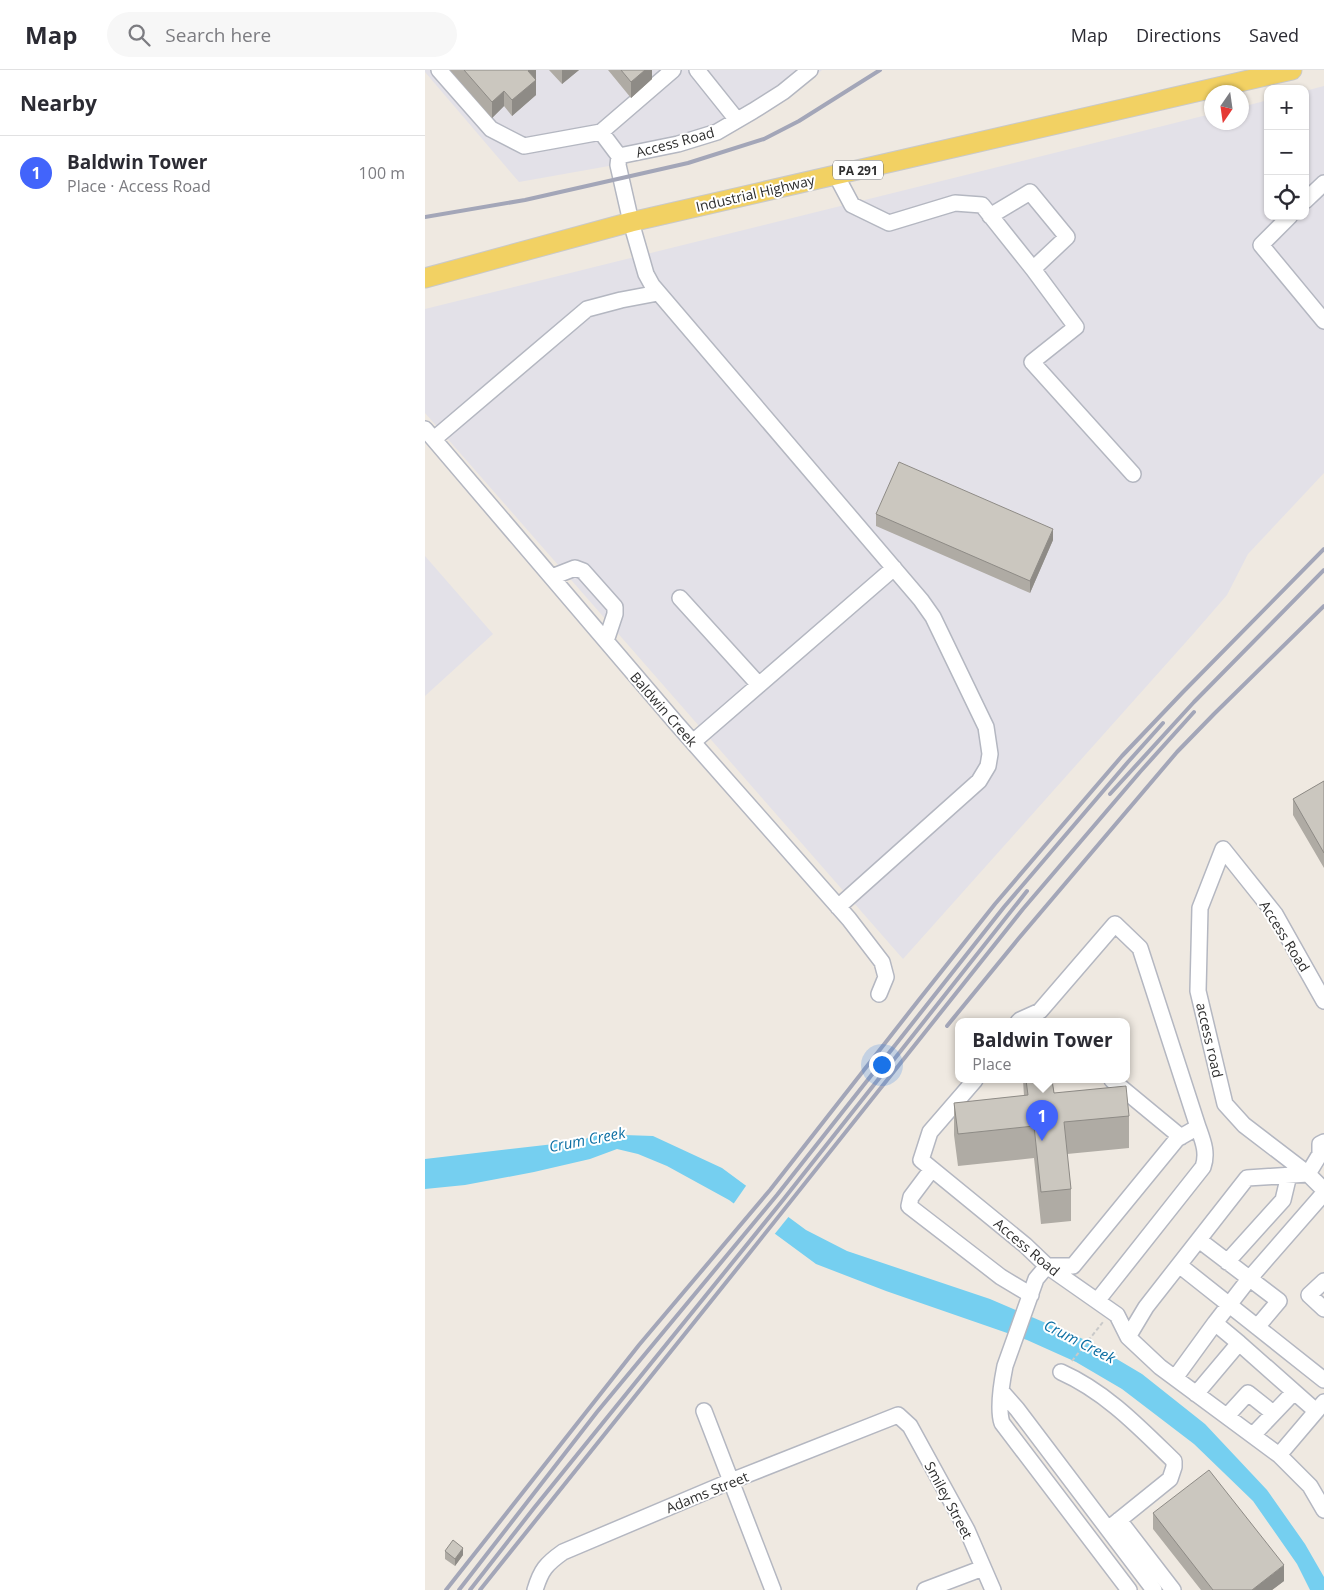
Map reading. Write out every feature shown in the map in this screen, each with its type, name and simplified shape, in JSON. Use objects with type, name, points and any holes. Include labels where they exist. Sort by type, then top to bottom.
[{"type":"main road","name":"Industrial Highway","points":[[425,278],[631,222],[1293,70]]},
{"type":"street","points":[[439,70],[491,130],[524,146],[601,132],[673,70]]},
{"type":"street","points":[[697,70],[737,120]]},
{"type":"street","name":"Access Road","points":[[810,70],[783,92],[717,132],[678,144],[619,156],[618,165],[631,222],[651,285],[921,600],[933,617],[986,727],[990,754],[988,766],[979,781],[838,907]]},
{"type":"street","points":[[601,132],[619,156]]},
{"type":"street","points":[[836,175],[852,205],[889,224],[955,203],[982,205],[1076,327],[1032,362],[1133,474]]},
{"type":"street","points":[[1309,197],[1324,183]]},
{"type":"street","points":[[990,216],[1030,192],[1067,237],[1033,269]]},
{"type":"street","points":[[1286,220],[1261,245],[1324,321]]},
{"type":"street","points":[[429,434],[587,309],[658,293]]},
{"type":"street","name":"Baldwin Creek","points":[[429,434],[693,742],[838,907],[882,962],[886,977],[879,994]]},
{"type":"street","points":[[552,577],[575,568],[583,570],[615,607],[615,614],[606,641]]},
{"type":"street","points":[[693,742],[894,568]]},
{"type":"street","points":[[680,598],[759,685]]},
{"type":"street","name":"Access Road","points":[[1223,849],[1275,914],[1318,975],[1324,1002]]},
{"type":"street","name":"access road","points":[[1223,849],[1200,908],[1198,991],[1225,1104],[1244,1125],[1308,1174],[1324,1192]]},
{"type":"street","points":[[1031,1018],[1040,1011],[1115,924],[1140,948],[1205,1149],[1203,1167],[1097,1301]]},
{"type":"street","points":[[972,1083],[930,1132],[926,1164],[911,1197],[909,1206],[1029,1301]]},
{"type":"street","points":[[1116,1083],[1181,1137]]},
{"type":"street","points":[[1129,1590],[1002,1423],[1000,1416],[1005,1366],[1037,1280],[1047,1266],[1073,1266],[1177,1139],[1198,1127]]},
{"type":"street","points":[[1128,1337],[1146,1307],[1247,1178],[1308,1174],[1320,1154],[1320,1144],[1324,1142]]},
{"type":"street","name":"Access Road","points":[[926,1164],[1025,1245],[1047,1266],[1117,1315],[1128,1337],[1160,1367],[1279,1455],[1310,1486],[1324,1510]]},
{"type":"street","points":[[1227,1262],[1283,1200],[1289,1175]]},
{"type":"street","points":[[1175,1378],[1249,1279],[1324,1192]]},
{"type":"street","points":[[1199,1240],[1279,1301],[1257,1327]]},
{"type":"street","points":[[1179,1265],[1324,1380]]},
{"type":"street","points":[[1324,1281],[1309,1295],[1324,1309]]},
{"type":"street","points":[[1215,1323],[1295,1392],[1320,1406],[1279,1455]]},
{"type":"street","points":[[1196,1394],[1239,1342]]},
{"type":"street","points":[[1067,1368],[1120,1410],[1174,1461],[1170,1479],[1113,1525]]},
{"type":"street","points":[[1002,1392],[1113,1525],[1173,1590]]},
{"type":"street","points":[[1253,1434],[1295,1392]]},
{"type":"street","points":[[1227,1416],[1249,1393],[1273,1413]]},
{"type":"street","points":[[704,1411],[773,1590]]},
{"type":"street","name":"Adams Street","points":[[535,1590],[539,1578],[548,1563],[563,1552],[731,1481],[897,1415]]},
{"type":"street","name":"Smiley Street","points":[[897,1415],[910,1426],[967,1530],[993,1590]]},
{"type":"street","points":[[1113,1525],[1154,1590]]},
{"type":"street","points":[[925,1590],[983,1568]]},
{"type":"path","points":[[1067,1368],[1111,1311]]},
{"type":"shaded area","points":[[425,70],[822,70],[768,112],[710,143],[637,161],[519,182]]},
{"type":"shaded area","points":[[1324,86],[1324,473],[1248,554],[1227,595],[903,959],[425,413],[425,309],[1204,116],[1204,130],[1249,130],[1249,105],[1264,101],[1264,220],[1309,220],[1309,90]]},
{"type":"shaded area","points":[[425,556],[493,634],[425,696]]},
{"type":"water","name":"Crum Creek","points":[[595,1134],[653,1136],[722,1168],[806,1230],[847,1251],[990,1299],[1083,1339],[1142,1374],[1205,1424],[1267,1490],[1305,1544],[1324,1577],[1324,1590],[1310,1590],[1297,1564],[1253,1501],[1194,1444],[1122,1389],[1076,1362],[1027,1340],[886,1291],[816,1264],[729,1200],[667,1166],[638,1154],[617,1149],[590,1159],[534,1172],[465,1185],[425,1189],[425,1159],[554,1144],[578,1143]]},
{"type":"pier","points":[[748,1183],[790,1215],[773,1236],[732,1206]]},
{"type":"building","points":[[464,70],[529,70],[536,80],[512,100],[504,91],[492,102]]},
{"type":"building","points":[[621,70],[645,70],[631,82]]},
{"type":"building","points":[[899,462],[1053,529],[1030,581],[876,514]]},
{"type":"building","points":[[1324,781],[1324,853],[1293,799]]},
{"type":"building","points":[[1026,1083],[1052,1083],[1054,1093],[1126,1086],[1129,1116],[1064,1122],[1071,1189],[1041,1192],[1034,1126],[958,1134],[954,1103],[1028,1095]]},
{"type":"building","points":[[1209,1470],[1284,1565],[1252,1590],[1213,1590],[1153,1513]]},
{"type":"building","points":[[453,1540],[463,1548],[455,1559],[445,1551]]},
{"type":"railway","points":[[425,217],[525,200],[688,163],[764,139],[799,121],[880,70]]},
{"type":"railway","points":[[446,1590],[639,1345],[770,1190],[995,904],[1122,756],[1324,549]]},
{"type":"railway","points":[[1110,794],[1194,702],[1324,570]]},
{"type":"railway","points":[[947,1026],[1177,752],[1324,606]]},
{"type":"railway","points":[[480,1590],[1023,909],[1194,712]]},
{"type":"railway","points":[[459,1590],[597,1412],[777,1195],[1004,907],[1163,723]]},
{"type":"railway","points":[[470,1590],[783,1200],[1027,891]]},
{"type":"place","name":"Baldwin Tower","points":[[1042,1141]]}]
